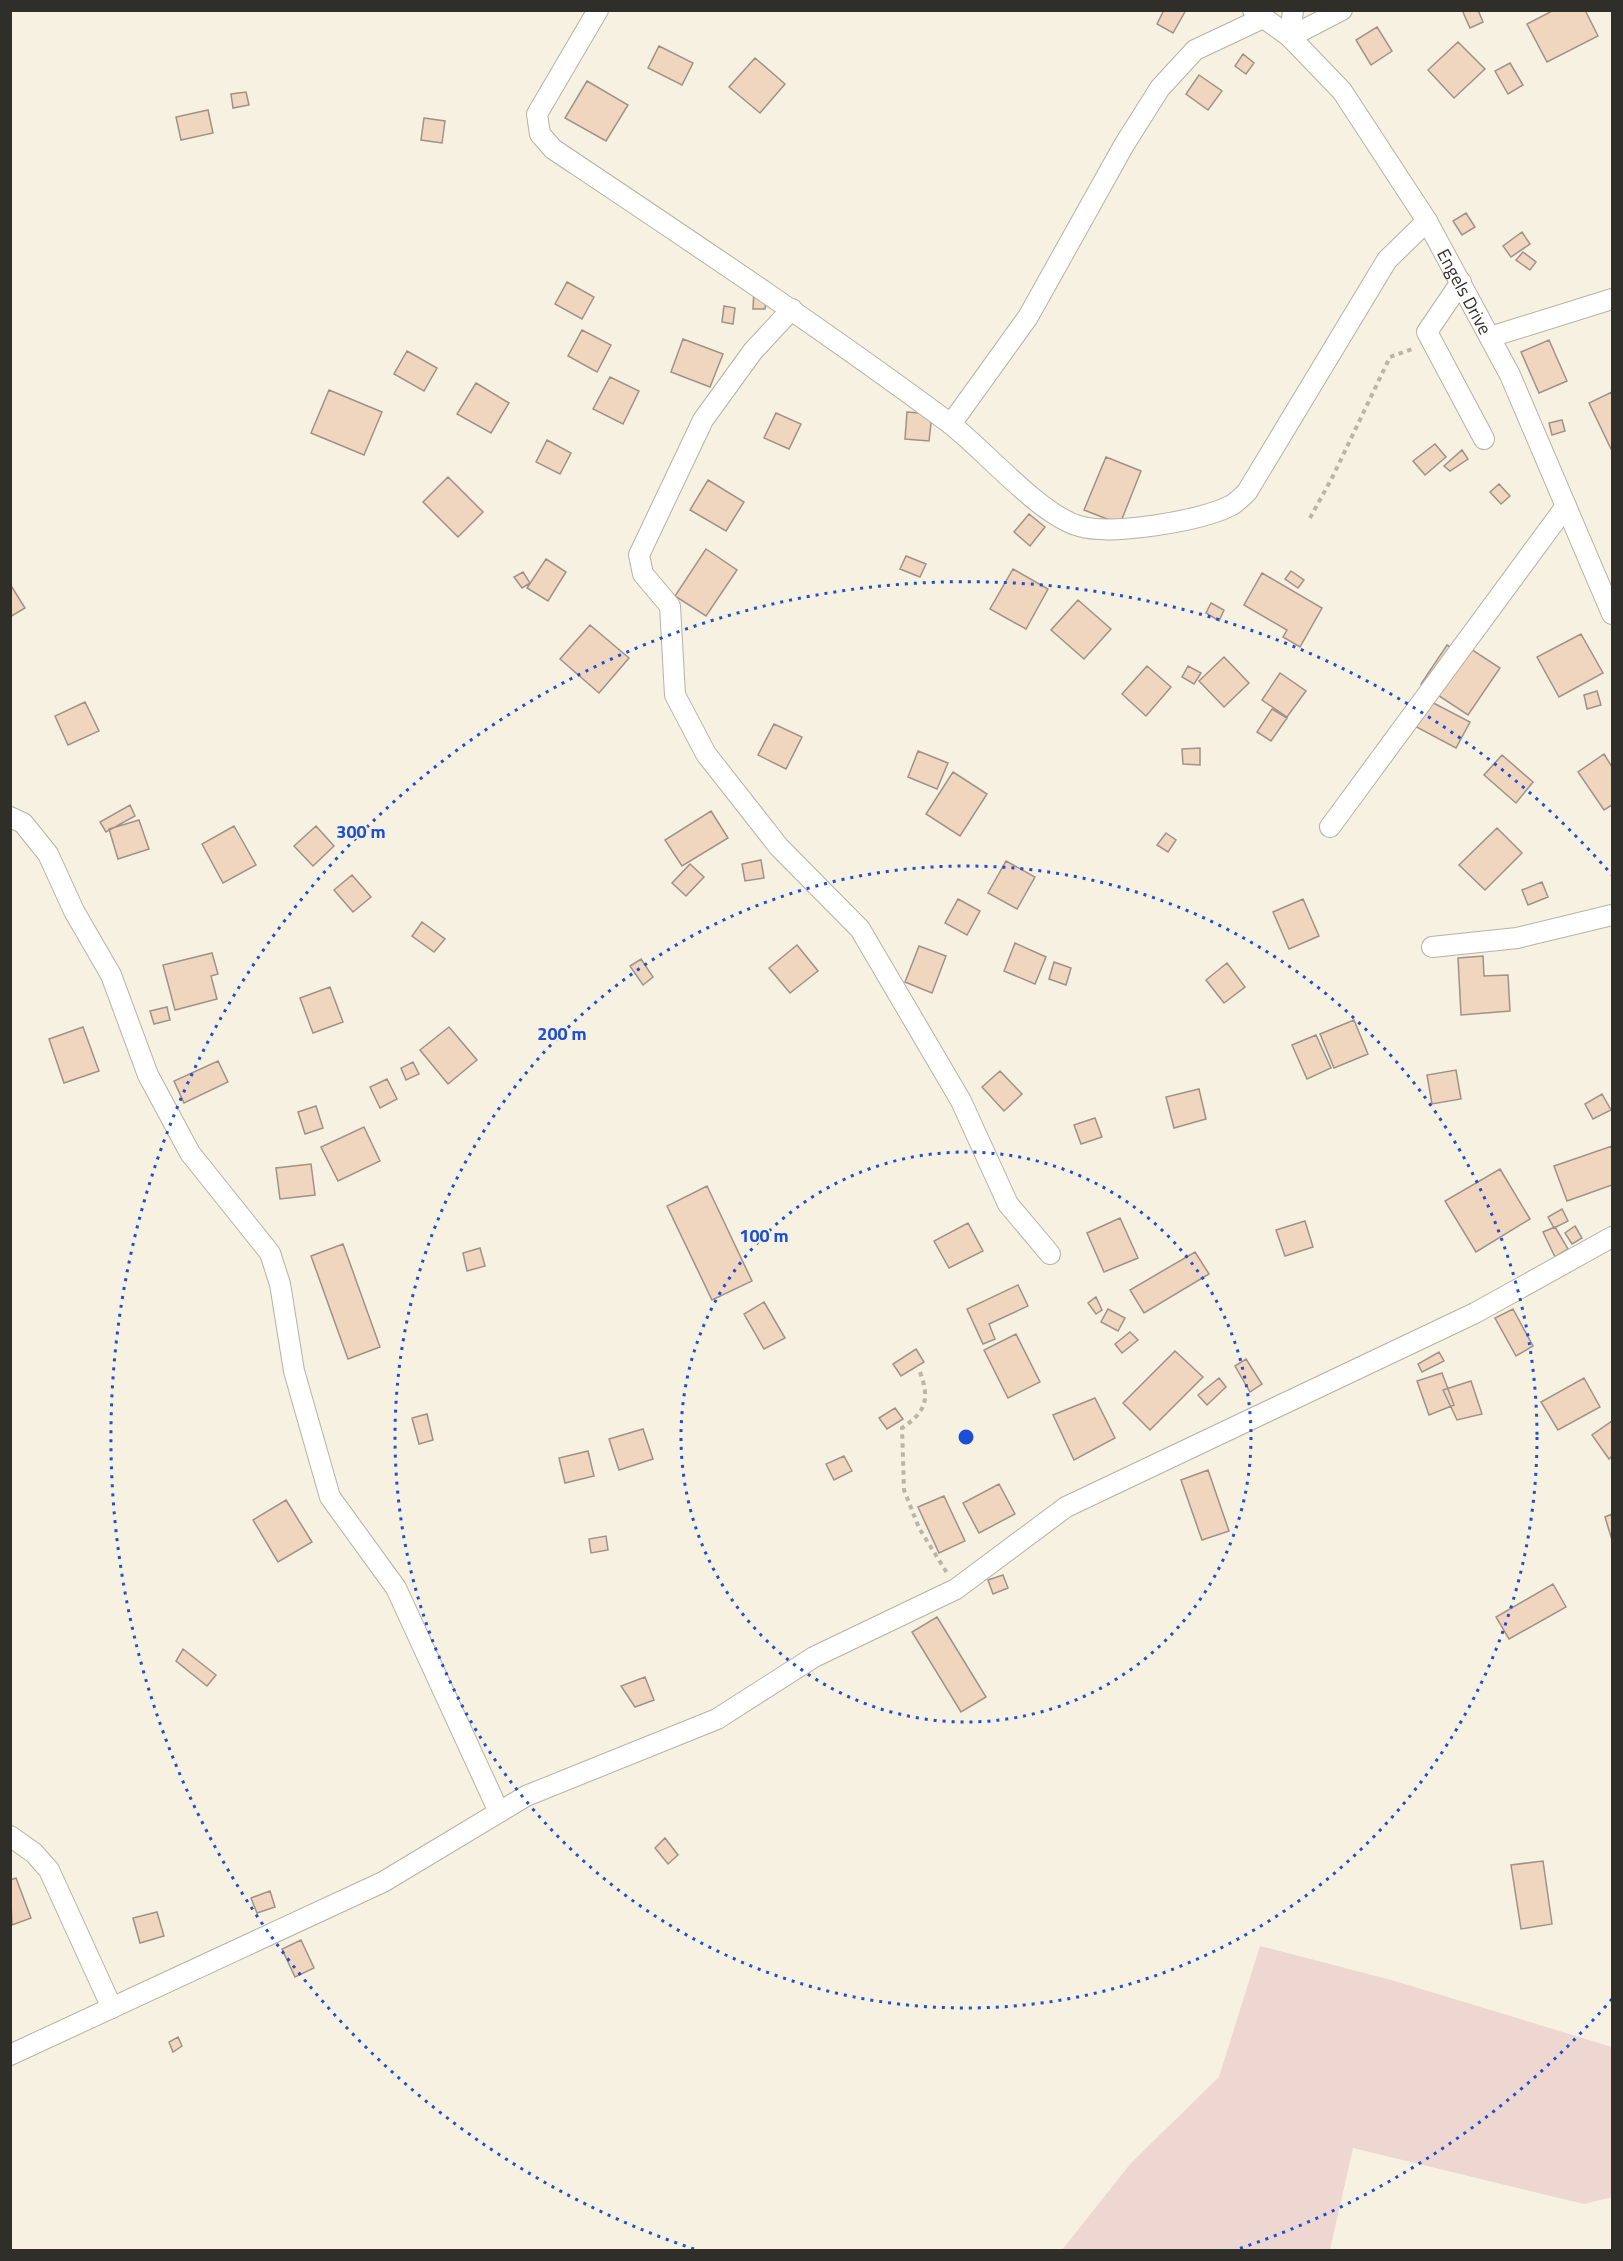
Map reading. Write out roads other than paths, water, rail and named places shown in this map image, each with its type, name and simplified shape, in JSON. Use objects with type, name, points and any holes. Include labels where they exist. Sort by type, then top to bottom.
[{"type":"street","points":[[598,10],[537,114],[540,134],[553,149],[792,309],[951,424],[1050,511],[1078,526],[1105,530],[1151,525],[1199,517],[1232,506],[1247,492],[1387,260],[1427,221]]},
{"type":"street","points":[[1290,37],[1293,10]]},
{"type":"street","points":[[1290,37],[1342,10]]},
{"type":"street","points":[[951,424],[1028,317],[1124,145],[1160,88],[1195,50],[1258,14]]},
{"type":"street","name":"Engels Drive","points":[[1258,14],[1290,37],[1342,91],[1427,221],[1510,375],[1566,506],[1607,587],[1612,615]]},
{"type":"street","points":[[1461,282],[1427,332],[1484,439]]},
{"type":"street","points":[[1490,337],[1612,299]]},
{"type":"street","points":[[792,309],[753,351],[703,420],[639,555],[643,574],[670,606],[675,695],[706,754],[779,847],[860,929],[961,1101],[1008,1204],[1050,1254]]},
{"type":"street","points":[[1330,827],[1566,506]]},
{"type":"street","points":[[10,817],[23,823],[48,854],[74,911],[111,975],[148,1075],[190,1153],[270,1253],[280,1284],[294,1371],[330,1497],[396,1588],[499,1812]]},
{"type":"street","points":[[1432,947],[1517,938],[1612,915]]},
{"type":"street","points":[[10,2055],[383,1882],[526,1796],[717,1719],[814,1658],[956,1589],[1066,1507],[1475,1313],[1612,1237]]},
{"type":"street","points":[[10,1836],[34,1853],[49,1870],[112,2008]]}]
